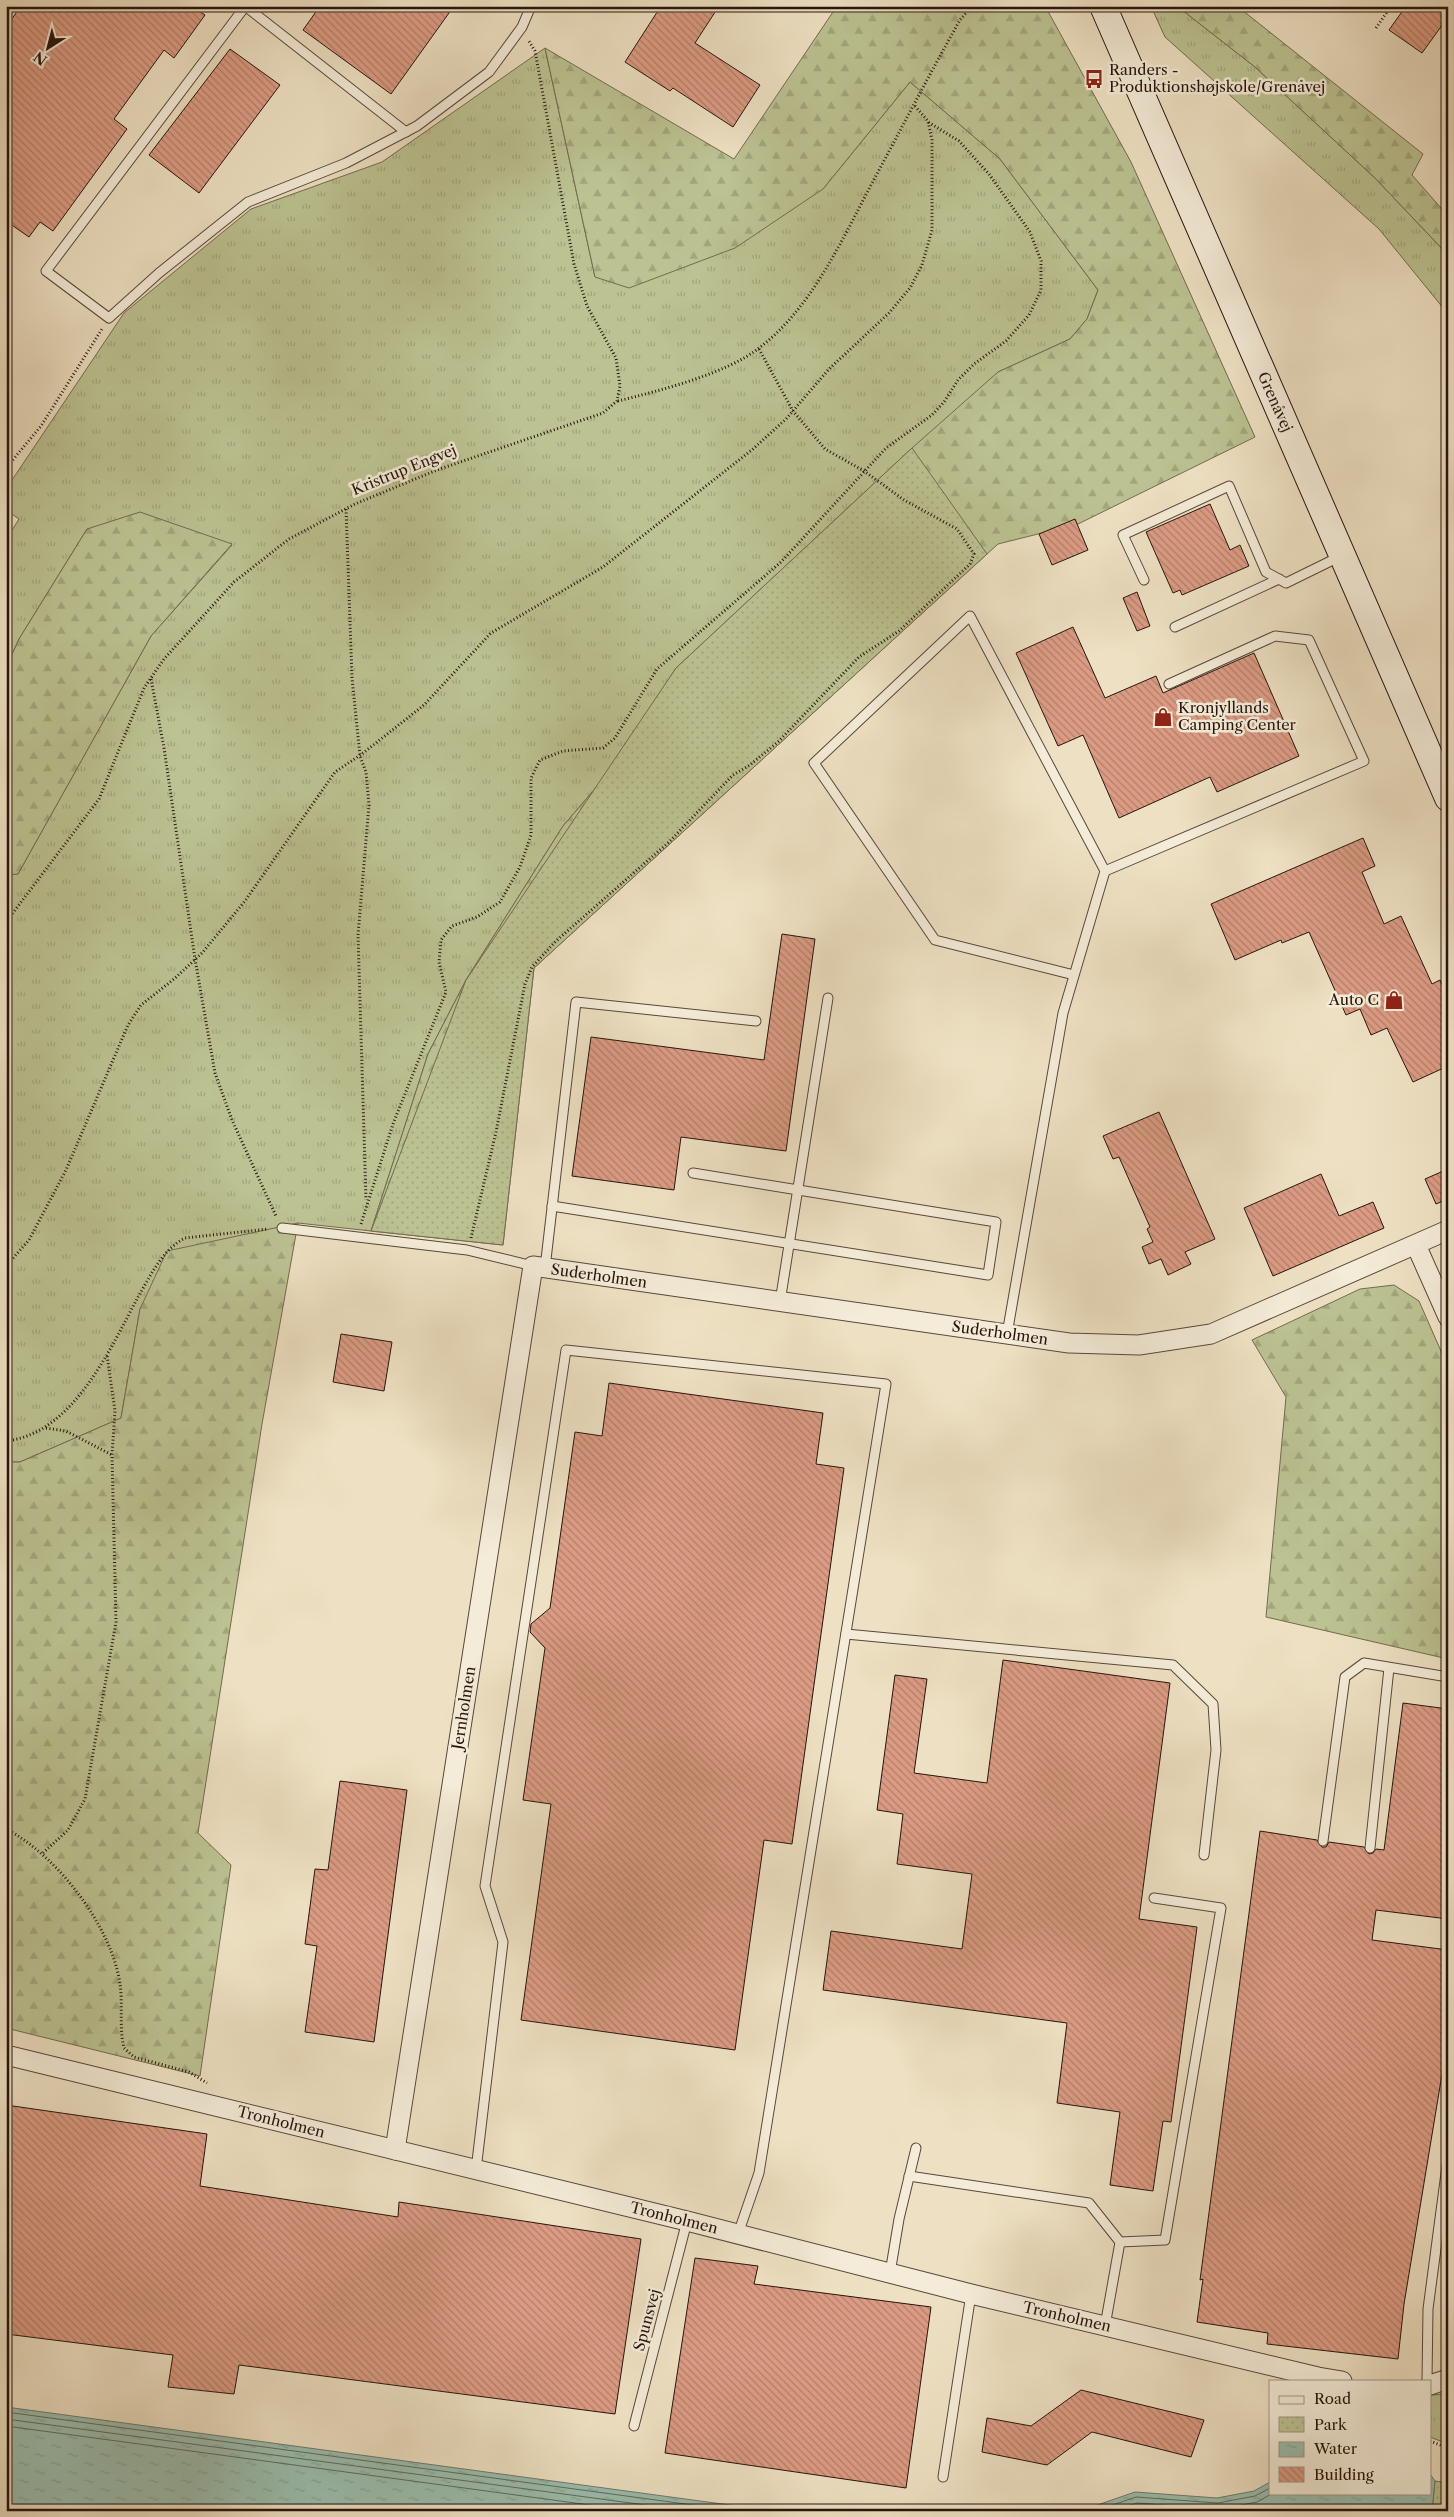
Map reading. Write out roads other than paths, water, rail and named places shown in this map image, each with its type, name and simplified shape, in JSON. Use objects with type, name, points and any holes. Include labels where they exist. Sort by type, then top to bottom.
[{"type":"street","name":"Grenåvej","points":[[1103,6],[1448,798]]},
{"type":"street","name":"Suderholmen","points":[[539,1267],[1069,1343],[1139,1345],[1210,1334],[1448,1230]]},
{"type":"street","points":[[1416,1245],[1448,1317]]},
{"type":"street","name":"Jernholmen","points":[[395,2150],[539,1267]]},
{"type":"street","name":"Tronholmen","points":[[6,2055],[687,2221],[971,2294],[1336,2380]]},
{"type":"street","points":[[1432,2384],[1448,2380]]},
{"type":"lane","points":[[406,132],[244,7],[46,271],[109,318],[159,273],[248,202],[346,163],[406,132],[417,126],[489,72],[522,27],[531,6]]},
{"type":"lane","points":[[1144,580],[1123,535],[1230,486],[1266,572],[1286,583],[1342,556]]},
{"type":"lane","points":[[1175,627],[1279,579]]},
{"type":"lane","points":[[1007,1334],[1063,1012],[1105,871],[970,616],[814,764],[935,940],[1074,975]]},
{"type":"lane","points":[[1105,871],[1364,761],[1309,640],[1275,636],[1169,684]]},
{"type":"lane","points":[[780,1302],[828,998]]},
{"type":"lane","points":[[282,1228],[467,1250],[539,1267],[552,1206],[576,1002],[756,1021]]},
{"type":"lane","points":[[552,1206],[988,1275],[996,1222],[693,1173]]},
{"type":"lane","points":[[476,2170],[503,1942],[485,1886],[566,1350],[886,1384],[759,2172],[738,2234]]},
{"type":"lane","points":[[846,1634],[1172,1665],[1213,1704],[1216,1750],[1204,1855]]},
{"type":"lane","points":[[1323,1841],[1345,1677],[1364,1663],[1448,1677]]},
{"type":"lane","points":[[1370,1848],[1389,1668]]},
{"type":"lane","points":[[1120,2242],[1165,2240],[1221,1908],[1154,1898]]},
{"type":"lane","points":[[890,2273],[916,2148]]},
{"type":"lane","points":[[1427,2380],[1428,2309],[1448,2158]]},
{"type":"lane","points":[[909,2176],[1089,2203],[1120,2242],[1104,2326]]},
{"type":"lane","name":"Spunsvej","points":[[634,2426],[687,2221]]},
{"type":"lane","points":[[943,2477],[971,2294]]},
{"type":"water","points":[[6,2407],[774,2511],[6,2511]]},
{"type":"water","points":[[1432,2477],[1435,2481],[1432,2511],[1080,2511],[1135,2492],[1217,2498],[1254,2491],[1269,2483],[1269,2494],[1432,2494]]},
{"type":"place","name":"Randers - Produktionshøjskole/Grenåvej","points":[[1094,79]]},
{"type":"place","name":"Kronjyllands Camping Center","points":[[1163,717]]},
{"type":"place","name":"Auto C","points":[[1394,1000]]}]
